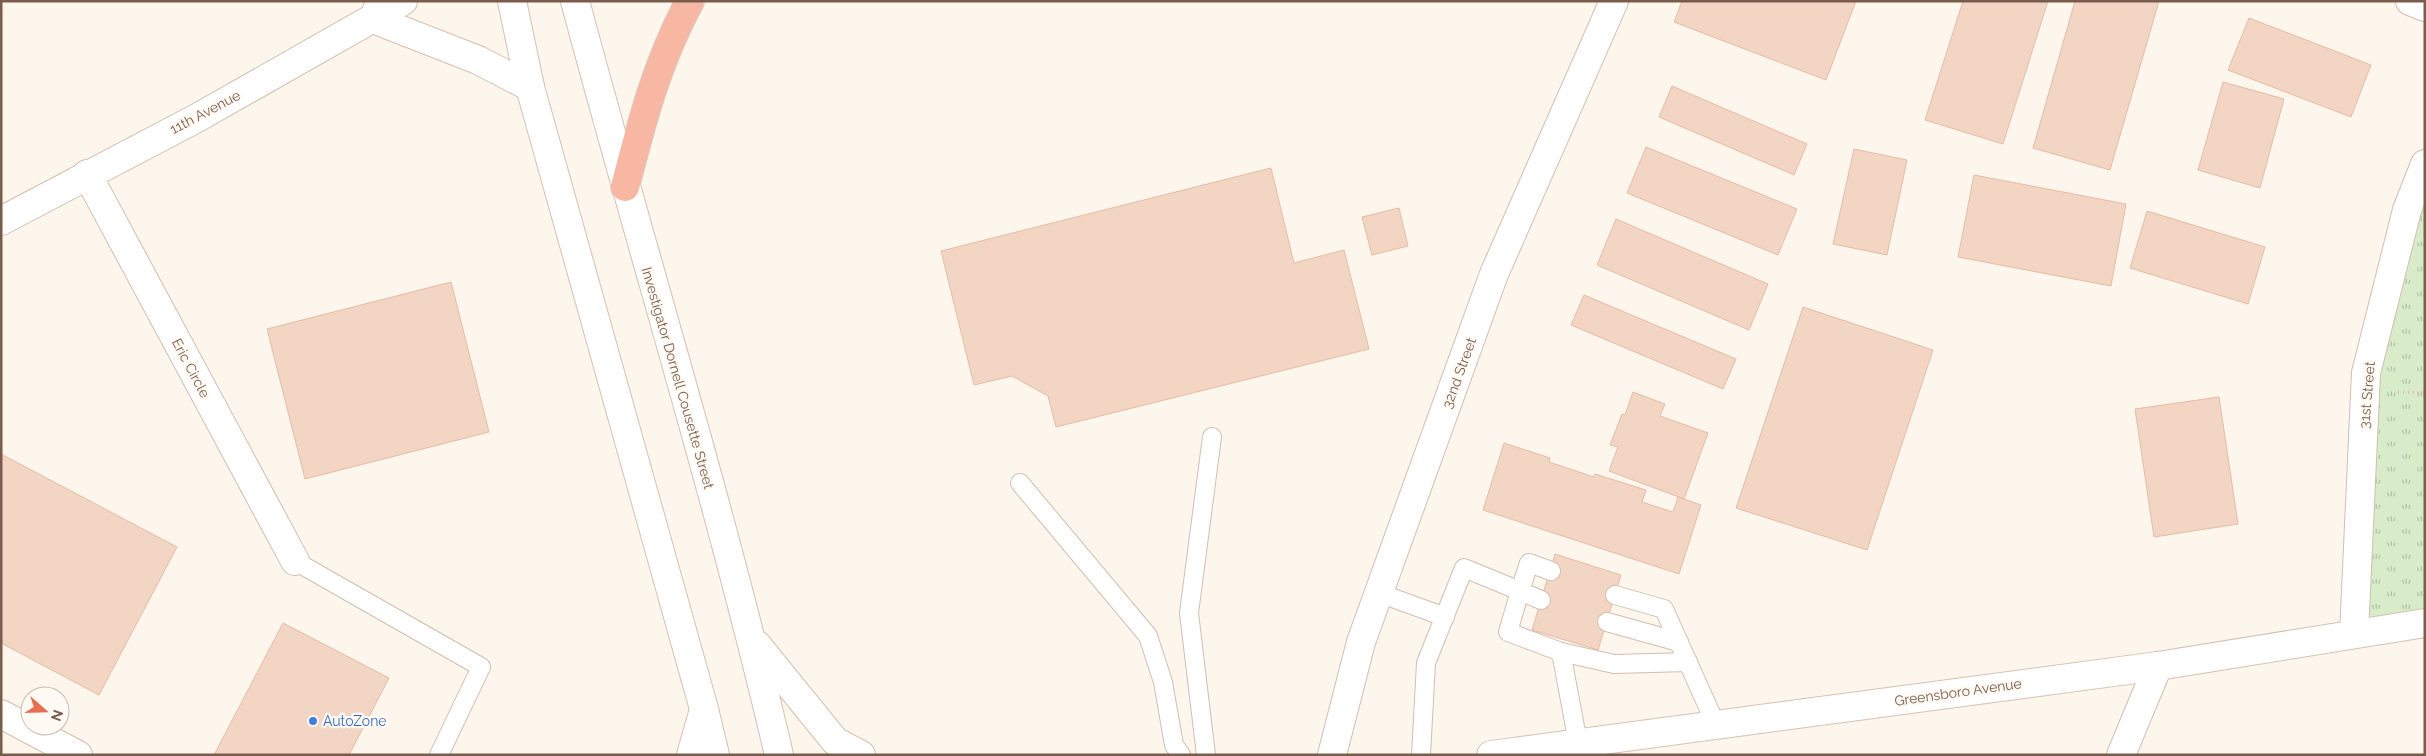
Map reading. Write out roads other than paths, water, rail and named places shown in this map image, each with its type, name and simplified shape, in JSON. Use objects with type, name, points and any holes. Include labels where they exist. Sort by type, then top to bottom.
[{"type":"highway","points":[[625,187],[648,98],[677,26],[690,1]]},
{"type":"main road","name":"11th Avenue","points":[[2,219],[197,118],[377,10],[403,1]]},
{"type":"main road","points":[[512,1],[530,87],[704,709],[714,755]]},
{"type":"main road","name":"Investigator Dornell Cousette Street","points":[[575,1],[625,187],[752,639],[779,755]]},
{"type":"main road","name":"32nd Street","points":[[1332,755],[1361,642],[1494,274],[1614,1]]},
{"type":"main road","points":[[2410,1],[2425,8]]},
{"type":"main road","points":[[377,10],[530,87]]},
{"type":"main road","name":"31st Street","points":[[2354,634],[2366,373],[2407,210],[2425,164]]},
{"type":"main road","name":"Eric Circle","points":[[87,174],[295,561]]},
{"type":"main road","name":"Greensboro Avenue","points":[[1491,755],[2158,666],[2425,624]]},
{"type":"main road","points":[[752,639],[834,741],[862,755]]},
{"type":"main road","points":[[2121,755],[2158,666]]},
{"type":"main road","points":[[691,755],[704,709]]},
{"type":"main road","points":[[1,714],[78,755]]},
{"type":"lane","points":[[1206,755],[1189,613],[1212,437]]},
{"type":"lane","points":[[1020,483],[1148,636],[1163,682],[1174,745],[1182,755]]},
{"type":"lane","points":[[295,561],[481,667],[439,755]]},
{"type":"lane","points":[[1550,571],[1530,563],[1508,632],[1561,652],[1614,664],[1688,662]]},
{"type":"lane","points":[[1420,755],[1426,664],[1464,568],[1541,600]]},
{"type":"lane","points":[[1379,593],[1445,616]]},
{"type":"lane","points":[[1616,594],[1664,609],[1716,725]]},
{"type":"lane","points":[[1607,622],[1679,642]]},
{"type":"lane","points":[[1561,652],[1578,743]]},
{"type":"place","name":"AutoZone","points":[[313,721]]}]
